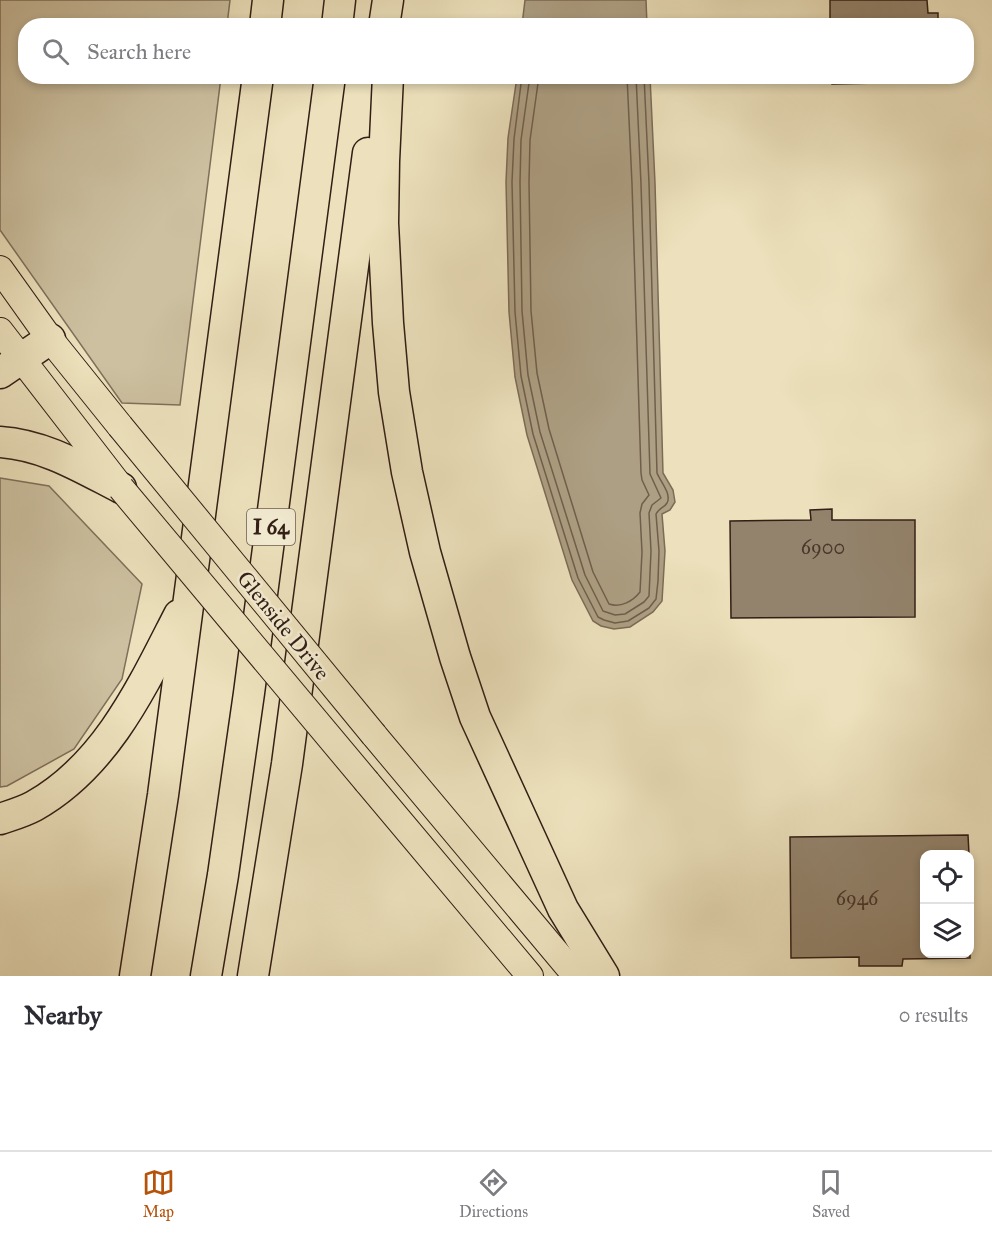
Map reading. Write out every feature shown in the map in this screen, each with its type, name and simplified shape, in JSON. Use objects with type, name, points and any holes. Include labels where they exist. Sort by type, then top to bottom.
[{"type":"highway","points":[[266,18],[268,0]]},
{"type":"highway","points":[[338,18],[340,0]]},
{"type":"highway","points":[[386,18],[390,0]]},
{"type":"highway","points":[[390,0],[391,18]]},
{"type":"highway","points":[[135,976],[163,795],[257,84]]},
{"type":"highway","name":"I 64","points":[[206,976],[247,704],[329,84]]},
{"type":"highway","points":[[253,976],[287,764],[377,84]]},
{"type":"highway","points":[[388,84],[383,223],[388,323],[394,392],[407,472],[425,552],[455,657],[476,717],[563,909],[604,976]]},
{"type":"highway","points":[[10,365],[50,339]]},
{"type":"highway","points":[[0,442],[32,447],[62,458],[121,488]]},
{"type":"highway","points":[[0,819],[22,812],[53,794],[78,774],[99,751],[126,714],[147,679],[189,596]]},
{"type":"highway","points":[[258,976],[262,924]]},
{"type":"main road","name":"Glenside Drive","points":[[0,269],[50,339],[120,426],[576,976]]},
{"type":"main road","name":"Glenside Drive","points":[[0,331],[10,365],[121,488],[530,976]]},
{"type":"shaded area","points":[[0,0],[230,0],[228,18],[18,18],[18,84],[220,84],[180,405],[122,403],[0,230]]},
{"type":"shaded area","points":[[0,478],[49,486],[142,584],[122,679],[74,749],[7,786],[0,787]]},
{"type":"water","points":[[525,0],[646,0],[647,18],[523,18]]},
{"type":"water","points":[[516,84],[650,84],[663,473],[673,490],[675,502],[670,510],[662,514],[665,551],[662,601],[653,612],[630,627],[614,629],[601,626],[593,621],[572,580],[527,435],[515,377],[509,312],[506,182],[508,138]]},
{"type":"building","points":[[830,0],[927,0],[928,13],[938,13],[938,18],[830,18]]},
{"type":"building","points":[[832,509],[832,520],[915,520],[915,617],[731,618],[730,521],[811,520],[810,510]]},
{"type":"building","points":[[968,835],[969,850],[920,850],[920,958],[970,958],[903,959],[902,966],[859,966],[859,957],[791,958],[790,837]]}]
